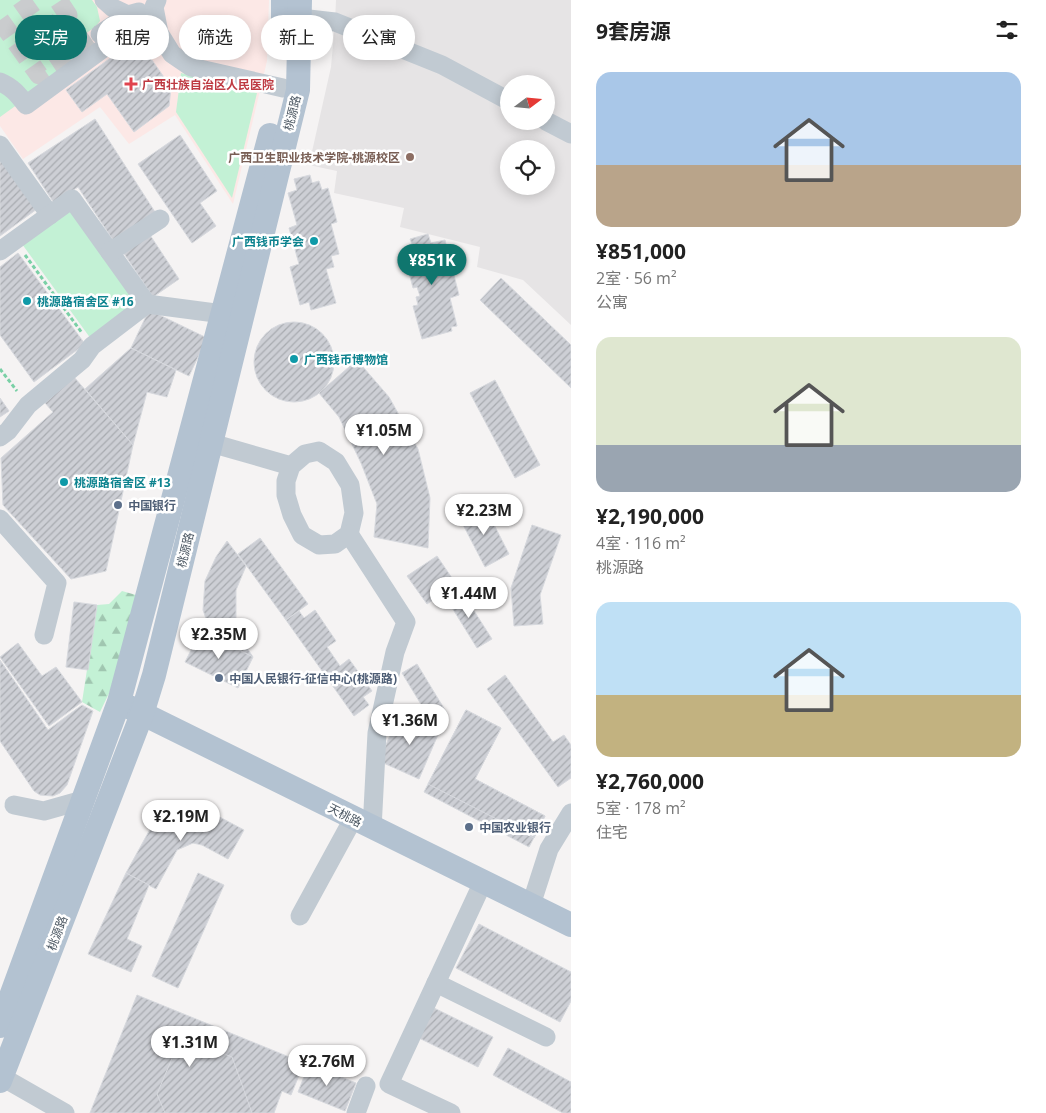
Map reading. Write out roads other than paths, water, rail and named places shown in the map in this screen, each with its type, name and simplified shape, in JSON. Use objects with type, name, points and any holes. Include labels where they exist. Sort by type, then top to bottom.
[{"type":"main road","name":"桃源路","points":[[0,1026],[119,702],[283,88],[283,0]]},
{"type":"main road","name":"桃源路","points":[[1,1079],[142,714],[154,675],[298,90],[300,9]]},
{"type":"main road","name":"天桃路","points":[[119,702],[571,925]]},
{"type":"lane","points":[[104,0],[113,8],[128,15],[156,4],[159,33],[172,54],[191,68],[283,88]]},
{"type":"lane","points":[[300,9],[442,65],[500,96]]},
{"type":"lane","points":[[0,82],[8,85],[26,105],[97,54]]},
{"type":"lane","points":[[555,126],[571,134]]},
{"type":"lane","points":[[0,145],[50,215]]},
{"type":"lane","points":[[7,246],[72,199],[147,304]]},
{"type":"lane","points":[[110,252],[160,219]]},
{"type":"lane","points":[[0,438],[8,431],[28,405],[82,360],[92,346],[147,304],[223,314]]},
{"type":"lane","points":[[211,443],[291,466]]},
{"type":"lane","points":[[319,451],[336,462],[350,485],[354,513],[349,534],[335,544],[319,544],[302,535],[292,515],[286,495],[286,481],[291,466],[305,454],[319,451]]},
{"type":"lane","points":[[0,519],[57,582],[44,635]]},
{"type":"lane","points":[[300,916],[363,824],[377,733],[395,652],[406,622],[349,534]]},
{"type":"lane","points":[[14,805],[44,811],[82,800]]},
{"type":"lane","points":[[531,905],[549,849],[571,813]]},
{"type":"lane","points":[[451,1113],[420,1107],[390,1084],[483,882]]},
{"type":"lane","points":[[436,983],[546,1037]]},
{"type":"lane","points":[[1,1079],[66,1113]]},
{"type":"lane","points":[[356,1113],[366,1086]]},
{"type":"tunnel","points":[[21,0],[32,15]]},
{"type":"tunnel","points":[[58,0],[68,15]]},
{"type":"tunnel","points":[[0,20],[39,75],[97,36]]},
{"type":"place","name":"广西壮族自治区人民医院","points":[[131,84]]},
{"type":"place","name":"广西卫生职业技术学院-桃源校区","points":[[410,157]]},
{"type":"place","name":"广西钱币学会","points":[[314,241]]},
{"type":"place","name":"桃源路宿舍区 #16","points":[[27,301]]},
{"type":"place","name":"广西钱币博物馆","points":[[294,359]]},
{"type":"place","name":"桃源路宿舍区 #13","points":[[64,482]]},
{"type":"place","name":"中国银行","points":[[118,505]]},
{"type":"place","name":"中国人民银行-征信中心(桃源路)","points":[[219,678]]},
{"type":"place","name":"中国农业银行","points":[[469,827]]}]
